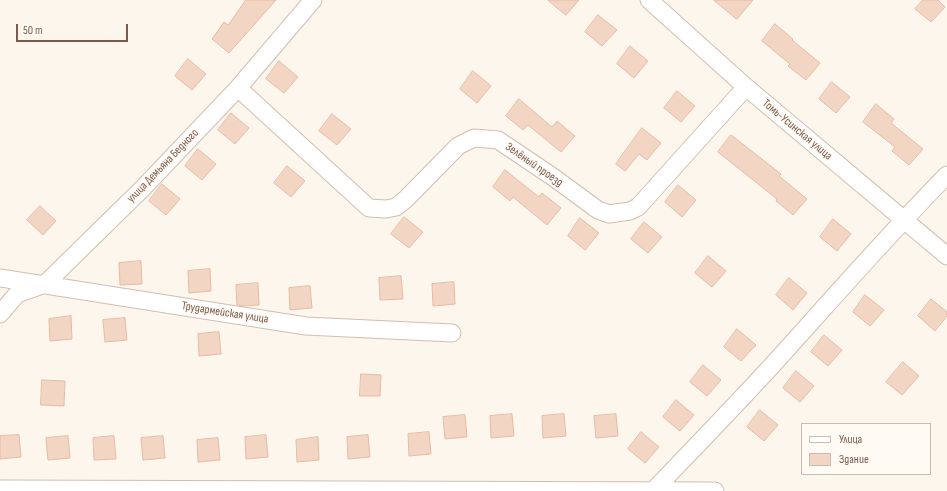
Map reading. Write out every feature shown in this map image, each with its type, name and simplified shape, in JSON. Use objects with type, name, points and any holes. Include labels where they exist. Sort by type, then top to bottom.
[{"type":"street","name":"улица Демьяна Бедного","points":[[0,314],[17,294],[45,284],[142,188],[238,88],[313,0]]},
{"type":"street","name":"Томь-Усинская улица","points":[[649,0],[746,88],[947,256]]},
{"type":"street","name":"Зелёный проезд","points":[[238,88],[369,208],[386,209],[396,207],[406,199],[458,146],[474,138],[498,140],[529,160],[598,210],[609,214],[630,212],[638,207],[746,88]]},
{"type":"street","points":[[654,490],[772,365],[903,219],[947,176]]},
{"type":"street","name":"Трудармейская улица","points":[[0,278],[306,326],[452,333]]},
{"type":"street","points":[[0,489],[715,491]]},
{"type":"building","points":[[246,0],[276,0],[229,53],[212,39],[224,22],[228,25]]},
{"type":"building","points":[[548,0],[579,0],[566,15]]},
{"type":"building","points":[[714,0],[753,0],[737,19]]},
{"type":"building","points":[[923,0],[938,0],[945,7],[931,22],[915,9]]},
{"type":"building","points":[[598,15],[617,30],[602,46],[585,32]]},
{"type":"building","points":[[775,24],[820,63],[806,80],[788,66],[790,64],[762,41]]},
{"type":"building","points":[[630,46],[648,61],[634,78],[617,64]]},
{"type":"building","points":[[188,59],[206,74],[192,90],[175,76]]},
{"type":"building","points":[[279,61],[298,77],[284,93],[266,79]]},
{"type":"building","points":[[473,71],[491,86],[477,103],[460,89]]},
{"type":"building","points":[[832,82],[850,97],[836,113],[819,99]]},
{"type":"building","points":[[677,91],[695,106],[681,122],[664,108]]},
{"type":"building","points":[[519,99],[552,127],[557,121],[575,136],[561,152],[528,125],[523,130],[506,116]]},
{"type":"building","points":[[876,104],[894,119],[891,123],[923,149],[909,165],[892,151],[895,147],[863,122]]},
{"type":"building","points":[[231,113],[249,128],[235,144],[218,130]]},
{"type":"building","points":[[332,114],[351,129],[337,145],[319,131]]},
{"type":"building","points":[[642,128],[661,143],[647,160],[639,154],[625,171],[616,164]]},
{"type":"building","points":[[731,135],[781,174],[779,176],[807,199],[793,215],[776,201],[777,199],[718,152]]},
{"type":"building","points":[[198,149],[216,164],[202,180],[185,166]]},
{"type":"building","points":[[287,166],[305,181],[291,197],[274,183]]},
{"type":"building","points":[[505,170],[539,197],[542,193],[561,208],[547,225],[513,197],[510,201],[493,187]]},
{"type":"building","points":[[162,184],[180,199],[166,215],[149,201]]},
{"type":"building","points":[[678,185],[696,200],[682,217],[665,202]]},
{"type":"building","points":[[40,206],[56,221],[43,235],[27,220]]},
{"type":"building","points":[[404,217],[423,232],[409,248],[391,234]]},
{"type":"building","points":[[580,218],[599,233],[585,250],[568,236]]},
{"type":"building","points":[[833,219],[851,234],[837,251],[820,237]]},
{"type":"building","points":[[644,222],[662,237],[648,253],[631,239]]},
{"type":"building","points":[[708,256],[726,271],[712,287],[695,273]]},
{"type":"building","points":[[141,261],[142,284],[120,285],[119,263]]},
{"type":"building","points":[[210,269],[211,291],[189,293],[188,271]]},
{"type":"building","points":[[401,276],[403,299],[380,300],[379,278]]},
{"type":"building","points":[[789,278],[807,293],[793,310],[776,295]]},
{"type":"building","points":[[454,282],[455,304],[433,306],[432,284]]},
{"type":"building","points":[[258,283],[259,305],[237,305],[236,285]]},
{"type":"building","points":[[310,286],[312,308],[290,310],[289,288]]},
{"type":"building","points":[[865,295],[884,310],[870,326],[853,312]]},
{"type":"building","points":[[931,299],[947,312],[947,316],[935,331],[918,316]]},
{"type":"building","points":[[71,316],[72,339],[50,341],[49,319]]},
{"type":"building","points":[[125,318],[127,340],[105,342],[103,320]]},
{"type":"building","points":[[737,329],[756,345],[741,361],[724,347]]},
{"type":"building","points":[[219,332],[221,354],[199,356],[198,334]]},
{"type":"building","points":[[824,335],[842,350],[828,366],[811,352]]},
{"type":"building","points":[[903,362],[919,376],[902,395],[886,382]]},
{"type":"building","points":[[703,365],[721,380],[707,396],[690,382]]},
{"type":"building","points":[[796,371],[814,386],[800,402],[783,388]]},
{"type":"building","points":[[361,374],[381,375],[380,396],[360,396]]},
{"type":"building","points":[[42,380],[65,381],[64,406],[41,405]]},
{"type":"building","points":[[676,400],[694,415],[680,431],[663,417]]},
{"type":"building","points":[[760,410],[778,425],[764,441],[747,427]]},
{"type":"building","points":[[512,414],[514,436],[491,438],[490,416]]},
{"type":"building","points":[[564,414],[566,436],[543,438],[542,416]]},
{"type":"building","points":[[616,414],[618,436],[596,438],[594,416]]},
{"type":"building","points":[[465,415],[467,437],[445,439],[443,417]]},
{"type":"building","points":[[429,432],[431,454],[409,456],[408,434]]},
{"type":"building","points":[[641,432],[659,447],[645,463],[628,449]]},
{"type":"building","points":[[19,435],[21,457],[0,459],[0,436]]},
{"type":"building","points":[[266,435],[268,457],[246,459],[245,437]]},
{"type":"building","points":[[368,435],[370,457],[348,459],[347,437]]},
{"type":"building","points":[[68,436],[70,458],[48,460],[46,438]]},
{"type":"building","points":[[114,436],[116,459],[94,460],[93,438]]},
{"type":"building","points":[[163,436],[165,458],[143,460],[141,438]]},
{"type":"building","points":[[318,437],[319,460],[297,462],[296,440]]},
{"type":"building","points":[[218,438],[220,460],[198,462],[197,440]]}]
